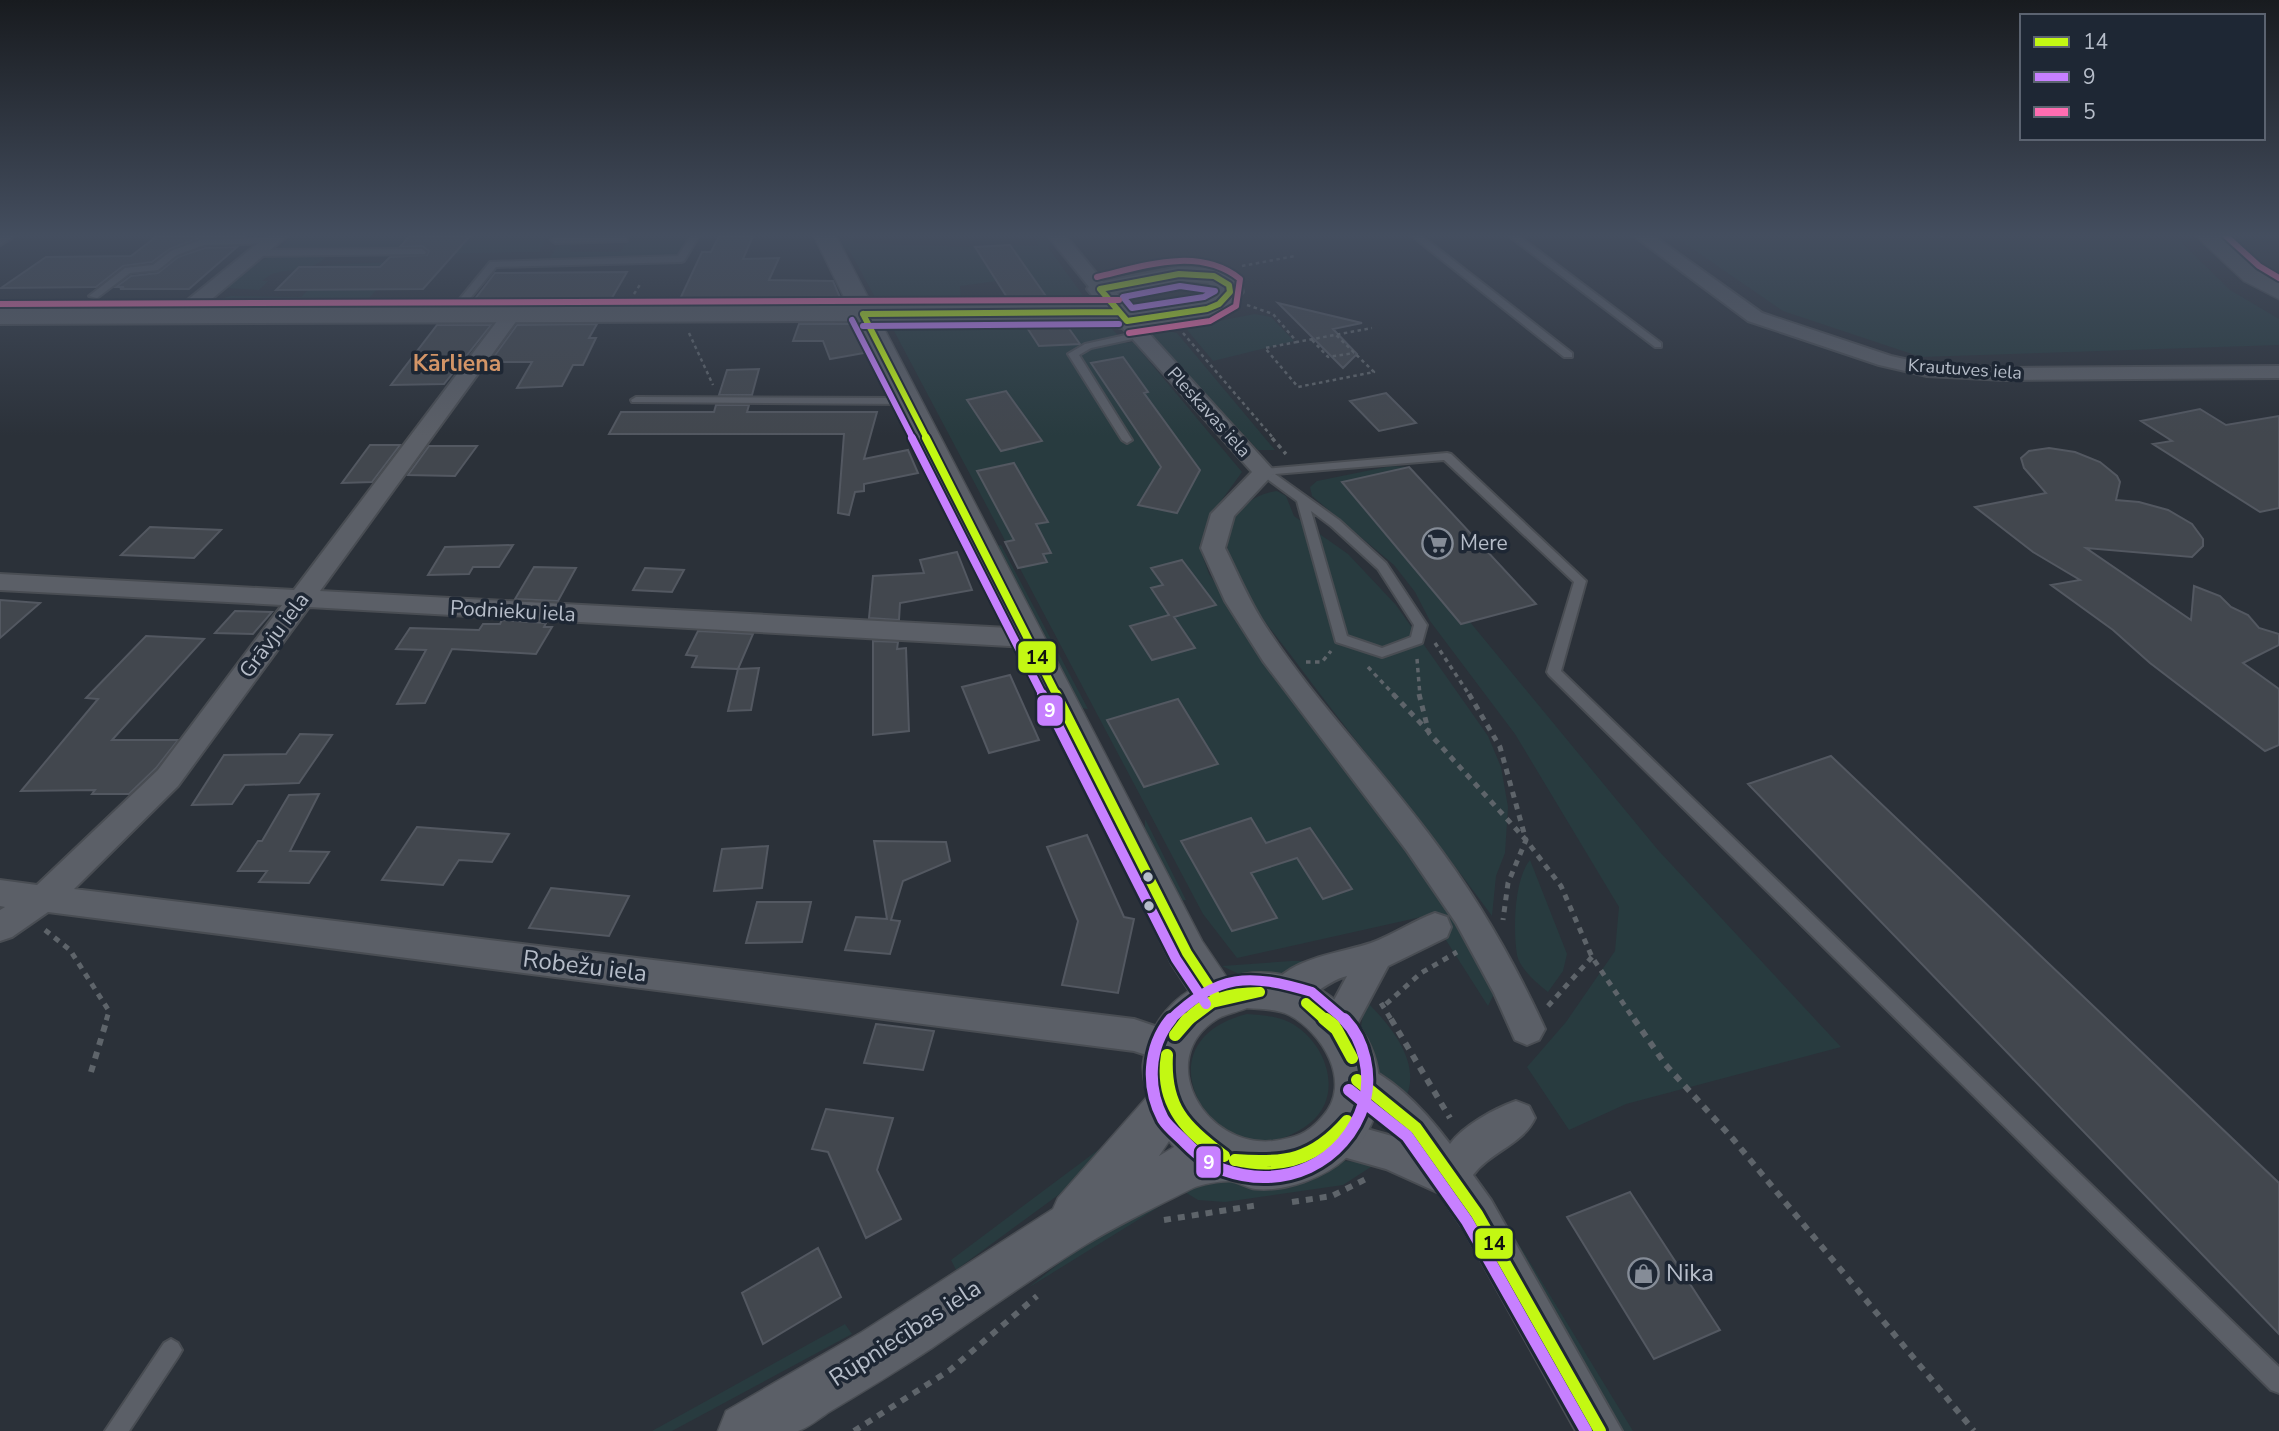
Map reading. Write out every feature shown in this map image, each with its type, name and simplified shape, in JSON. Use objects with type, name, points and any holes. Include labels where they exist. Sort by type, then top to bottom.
[{"type":"main road","name":"Pleskavas iela","points":[[1112,303],[1128,322]]},
{"type":"main road","points":[[1,316],[454,312],[863,313],[1128,322],[1207,309],[1219,303]]},
{"type":"street","points":[[182,314],[196,303]]},
{"type":"street","points":[[858,303],[1187,953],[1216,997]]},
{"type":"street","name":"Krautuves iela","points":[[1735,303],[1755,317],[1886,361],[1927,370],[2006,374],[2279,372]]},
{"type":"street","name":"Grāvju iela","points":[[0,927],[22,901],[168,778],[514,312]]},
{"type":"street","name":"Pleskavas iela","points":[[1128,322],[1264,472],[1223,514],[1213,548],[1239,601],[1278,662],[1450,887],[1498,962],[1527,1029]]},
{"type":"street","name":"Podnieku iela","points":[[0,582],[1027,638]]},
{"type":"street","name":"Robežu iela","points":[[22,901],[1134,1035],[1168,1046]]},
{"type":"street","points":[[1284,994],[1330,966],[1376,956],[1435,926]]},
{"type":"street","points":[[1337,1028],[1376,956]]},
{"type":"street","points":[[1247,990],[1284,994],[1306,1003],[1337,1028],[1348,1045],[1357,1080],[1355,1102],[1348,1121],[1335,1138],[1309,1156],[1276,1166],[1253,1165],[1228,1159],[1192,1135],[1170,1104],[1164,1079],[1168,1046],[1192,1011],[1216,997],[1247,990]]},
{"type":"street","points":[[1357,1080],[1416,1128],[1448,1178],[1477,1214],[1600,1431]]},
{"type":"street","name":"Rūpniecības iela","points":[[1061,1231],[1135,1149],[1170,1104]]},
{"type":"street","points":[[1448,1178],[1470,1147],[1516,1118]]},
{"type":"street","points":[[1335,1138],[1390,1152],[1448,1178]]},
{"type":"street","name":"Rūpniecības iela","points":[[746,1431],[881,1352],[1061,1231],[1163,1180],[1187,1165],[1228,1159]]},
{"type":"lane","points":[[454,312],[461,303]]},
{"type":"lane","points":[[1501,303],[1568,355]]},
{"type":"lane","points":[[1602,303],[1658,345]]},
{"type":"lane","points":[[1127,440],[1073,354],[1128,322]]},
{"type":"lane","points":[[636,400],[907,401]]},
{"type":"lane","points":[[1264,472],[1447,456],[1580,581],[1554,672],[2279,1382]]},
{"type":"lane","points":[[1264,472],[1302,499],[1335,523],[1382,566],[1421,625],[1417,640],[1382,653],[1342,639],[1302,499]]},
{"type":"lane","points":[[116,1431],[171,1350]]},
{"type":"path","points":[[1238,303],[1273,314],[1297,342]]},
{"type":"path","points":[[1169,316],[1298,469]]},
{"type":"path","points":[[683,328],[691,335],[702,367],[722,400]]},
{"type":"path","points":[[1336,335],[1374,372],[1298,387],[1265,348],[1371,328]]},
{"type":"path","points":[[1311,339],[1328,357],[1354,353]]},
{"type":"path","points":[[1421,625],[1452,665],[1500,747],[1526,840],[1508,883],[1498,962]]},
{"type":"path","points":[[1278,662],[1322,662],[1342,639],[1526,840],[1561,886],[1592,957],[1665,1064],[1733,1139],[1973,1431]]},
{"type":"path","points":[[1417,640],[1418,688],[1429,733]]},
{"type":"path","points":[[22,901],[70,950],[109,1011],[91,1072]]},
{"type":"path","points":[[1527,1029],[1592,957]]},
{"type":"path","points":[[1385,1005],[1408,982],[1435,963]]},
{"type":"path","points":[[1377,1000],[1385,1005],[1458,1129]]},
{"type":"path","points":[[1281,1203],[1313,1201],[1355,1189],[1374,1172]]},
{"type":"path","points":[[1156,1223],[1188,1214],[1270,1204]]},
{"type":"path","points":[[854,1431],[885,1414],[979,1349],[1048,1289]]},
{"type":"green space","points":[[221,303],[365,303],[364,304]]},
{"type":"green space","points":[[881,303],[961,303],[884,305]]},
{"type":"green space","points":[[1771,303],[2252,303],[2279,319],[2279,345],[1921,357],[1783,311]]},
{"type":"green space","points":[[1255,314],[1271,317],[1294,341],[1213,361],[1188,331],[1192,326]]},
{"type":"green space","points":[[905,323],[1094,324],[1111,328],[1126,343],[1133,342],[1242,472],[1221,501],[1199,546],[1209,574],[1264,654],[1454,903],[1495,992],[1488,1006],[1430,915],[1237,958],[1203,914],[893,329]]},
{"type":"green space","points":[[1168,331],[1177,333],[1275,450],[1258,450],[1150,334]]},
{"type":"green space","points":[[1391,466],[1409,467],[1342,483],[1461,623],[1470,622],[1658,850],[1841,1047],[1626,1104],[1569,1130],[1527,1067],[1566,1022],[1615,951],[1619,907],[1515,734],[1430,621],[1415,592],[1394,565],[1312,496],[1310,487],[1317,481]]},
{"type":"green space","points":[[1277,491],[1286,496],[1294,516],[1348,554],[1396,605],[1488,736],[1501,767],[1508,807],[1505,853],[1496,876],[1492,916],[1267,624],[1233,572],[1227,547],[1228,535],[1237,514],[1254,499]]},
{"type":"green space","points":[[1001,545],[1088,709],[1079,708],[997,546]]},
{"type":"green space","points":[[1145,819],[1186,900],[1179,901],[1145,838]]},
{"type":"green space","points":[[1530,860],[1567,954],[1563,971],[1548,992],[1525,970],[1517,955],[1515,919],[1518,892]]},
{"type":"green space","points":[[1307,961],[1313,965],[1288,976],[1268,980],[1248,977],[1222,966]]},
{"type":"green space","points":[[1367,1002],[1395,1035],[1408,1061],[1409,1088],[1404,1101],[1382,1080],[1367,1058],[1361,1033]]},
{"type":"green space","points":[[1247,1014],[1279,1018],[1302,1030],[1313,1041],[1326,1068],[1329,1083],[1327,1098],[1321,1111],[1310,1123],[1278,1139],[1248,1139],[1221,1126],[1202,1105],[1192,1080],[1194,1053],[1212,1030]]},
{"type":"green space","points":[[1106,1144],[1087,1174],[956,1270],[951,1260]]},
{"type":"green space","points":[[1344,1161],[1377,1163],[1343,1185],[1225,1202],[1198,1200],[1180,1189],[1205,1179],[1314,1174]]},
{"type":"green space","points":[[1482,1184],[1633,1431],[1623,1431],[1477,1189]]},
{"type":"green space","points":[[1161,1198],[1162,1205],[1028,1288],[1072,1253]]},
{"type":"green space","points":[[845,1324],[852,1334],[672,1431],[652,1431]]},
{"type":"building","points":[[472,303],[609,303],[609,303]]},
{"type":"building","points":[[1278,303],[1362,323],[1333,329],[1357,354],[1343,368]]},
{"type":"building","points":[[1024,323],[1065,323],[1080,344],[1039,346]]},
{"type":"building","points":[[597,324],[589,338],[596,338],[583,365],[573,365],[562,386],[517,388],[532,362],[490,362],[517,325]]},
{"type":"building","points":[[799,324],[852,324],[864,353],[830,359],[823,341],[793,341]]},
{"type":"building","points":[[437,325],[491,325],[444,384],[391,385]]},
{"type":"building","points":[[1123,357],[1148,392],[1144,393],[1200,470],[1177,513],[1138,505],[1161,467],[1091,363]]},
{"type":"building","points":[[759,369],[752,395],[719,395],[727,370]]},
{"type":"building","points":[[1006,391],[1042,441],[1001,451],[967,400]]},
{"type":"building","points":[[1386,393],[1416,423],[1379,431],[1350,401]]},
{"type":"building","points":[[716,405],[749,405],[747,412],[877,412],[864,459],[908,450],[918,473],[864,484],[864,491],[855,492],[849,515],[838,513],[844,434],[609,434],[621,412],[714,412]]},
{"type":"building","points":[[2200,409],[2226,425],[2279,416],[2279,508],[2260,512],[2153,444],[2172,441],[2141,421]]},
{"type":"building","points":[[370,445],[400,445],[372,482],[342,483]]},
{"type":"building","points":[[429,446],[477,446],[455,476],[408,475]]},
{"type":"building","points":[[2049,448],[2075,452],[2100,462],[2117,476],[2120,482],[2116,500],[2139,502],[2168,510],[2192,524],[2203,539],[2203,546],[2192,557],[2086,548],[2191,620],[2194,586],[2220,596],[2231,607],[2248,615],[2259,628],[2279,634],[2279,645],[2243,663],[2279,689],[2279,745],[2265,751],[2150,663],[2113,630],[2051,585],[2080,580],[2033,552],[1975,507],[2046,493],[2024,468],[2021,458],[2029,451]]},
{"type":"building","points":[[1014,463],[1048,522],[1036,524],[1051,553],[1043,554],[1047,562],[1018,568],[1005,542],[1014,540],[977,471]]},
{"type":"building","name":"Mere","points":[[1409,467],[1536,604],[1461,624],[1342,482]]},
{"type":"building","points":[[150,527],[221,530],[194,558],[121,555]]},
{"type":"building","points":[[513,545],[499,567],[473,567],[469,574],[428,575],[445,547]]},
{"type":"building","points":[[957,552],[972,590],[900,603],[899,620],[869,618],[873,576],[924,573],[920,560]]},
{"type":"building","points":[[1182,560],[1216,605],[1174,617],[1195,648],[1152,660],[1130,626],[1169,615],[1151,588],[1163,585],[1151,568]]},
{"type":"building","points":[[534,567],[576,568],[558,601],[515,599]]},
{"type":"building","points":[[645,568],[684,570],[672,592],[633,590]]},
{"type":"building","points":[[0,600],[40,603],[0,638]]},
{"type":"building","points":[[235,611],[272,612],[253,634],[215,633]]},
{"type":"building","points":[[502,620],[546,623],[544,627],[552,627],[536,654],[452,649],[425,703],[397,704],[426,650],[396,649],[410,628],[479,630],[483,624],[500,624]]},
{"type":"building","points":[[698,631],[753,634],[738,669],[692,667],[697,656],[686,655]]},
{"type":"building","points":[[146,636],[204,639],[112,740],[178,740],[156,768],[129,794],[92,794],[95,790],[21,791],[98,699],[86,698]]},
{"type":"building","points":[[873,641],[898,642],[897,649],[906,648],[909,731],[873,735]]},
{"type":"building","points":[[759,668],[751,710],[728,711],[738,669]]},
{"type":"building","points":[[1010,675],[1039,740],[989,753],[962,687]]},
{"type":"building","points":[[1178,699],[1218,764],[1144,787],[1107,720]]},
{"type":"building","points":[[300,734],[332,735],[299,783],[245,785],[232,804],[192,805],[224,755],[286,754]]},
{"type":"building","points":[[1831,756],[2279,1183],[2279,1334],[1748,784]]},
{"type":"building","points":[[319,794],[290,851],[329,852],[309,883],[259,882],[267,871],[238,871],[258,841],[262,841],[289,795]]},
{"type":"building","points":[[1251,818],[1266,843],[1310,828],[1352,889],[1323,899],[1297,858],[1251,873],[1277,918],[1232,931],[1181,841]]},
{"type":"building","points":[[417,827],[509,834],[492,862],[459,860],[443,885],[382,880]]},
{"type":"building","points":[[1087,835],[1124,917],[1134,919],[1118,993],[1062,985],[1078,921],[1047,847]]},
{"type":"building","points":[[874,841],[946,842],[950,861],[903,881],[891,920],[900,921],[890,954],[845,950],[856,917],[887,919]]},
{"type":"building","points":[[768,846],[762,888],[714,891],[722,849]]},
{"type":"building","points":[[551,888],[629,896],[609,936],[529,928]]},
{"type":"building","points":[[757,902],[811,902],[802,942],[746,943]]},
{"type":"building","points":[[876,1024],[934,1031],[923,1070],[864,1063]]},
{"type":"building","points":[[826,1109],[893,1118],[877,1170],[901,1219],[866,1238],[828,1152],[812,1149]]},
{"type":"building","name":"Nika","points":[[1630,1192],[1720,1330],[1654,1359],[1567,1217]]},
{"type":"building","points":[[818,1248],[841,1297],[763,1344],[742,1293]]},
{"type":"transit line","name":"5","points":[[0,304],[341,303]]},
{"type":"transit line","name":"14","points":[[1112,303],[1127,321],[1207,309],[1220,303]]},
{"type":"transit line","name":"9","points":[[1128,303],[1132,308],[1166,303]]},
{"type":"transit line","name":"5","points":[[1129,333],[1210,321],[1236,306],[1236,303]]},
{"type":"transit line","name":"14","points":[[863,314],[1119,312]]},
{"type":"transit line","name":"14","points":[[863,314],[1187,953],[1216,997]]},
{"type":"transit line","name":"9","points":[[852,320],[1176,959],[1206,1004]]},
{"type":"transit line","name":"9","points":[[863,326],[1119,324]]},
{"type":"transit line","name":"9","points":[[1312,992],[1268,979],[1228,981],[1194,997],[1169,1021],[1154,1052],[1151,1086],[1164,1120],[1194,1151],[1217,1167],[1268,1179],[1306,1171],[1336,1151],[1358,1123],[1368,1090],[1365,1055],[1347,1021],[1313,993]]},
{"type":"transit line","name":"14","points":[[1175,1035],[1190,1015],[1210,1001],[1234,993],[1260,992]]},
{"type":"transit line","name":"14","points":[[1175,1035],[1202,1008],[1222,999],[1260,992]]},
{"type":"transit line","name":"14","points":[[1306,1003],[1334,1025],[1352,1058]]},
{"type":"transit line","name":"14","points":[[1306,1003],[1337,1030],[1352,1058]]},
{"type":"transit line","name":"14","points":[[1167,1055],[1166,1073],[1172,1102],[1187,1126],[1224,1156]]},
{"type":"transit line","name":"14","points":[[1167,1055],[1165,1087],[1176,1115],[1197,1138],[1224,1156]]},
{"type":"transit line","name":"14","points":[[1357,1080],[1416,1128],[1477,1214],[1600,1431]]},
{"type":"transit line","name":"9","points":[[1349,1090],[1407,1136],[1467,1221],[1586,1431]]},
{"type":"transit line","name":"14","points":[[1235,1160],[1269,1162],[1297,1158],[1323,1145],[1347,1121]]},
{"type":"transit line","name":"14","points":[[1235,1160],[1267,1164],[1298,1160],[1325,1145],[1347,1121]]},
{"type":"place","name":"Mere","points":[[1437,543]]},
{"type":"place","name":"Nika","points":[[1643,1273]]},
{"type":"district","name":"Kārliena","points":[[457,363]]}]
